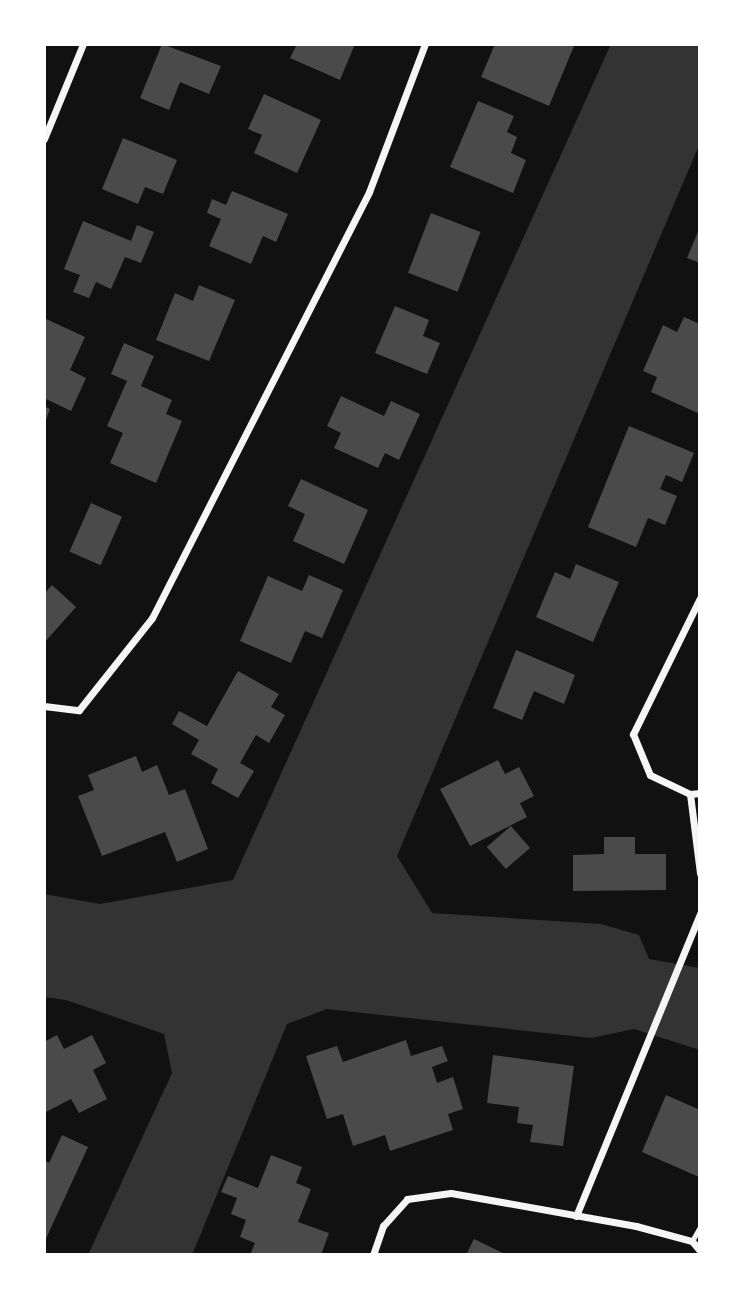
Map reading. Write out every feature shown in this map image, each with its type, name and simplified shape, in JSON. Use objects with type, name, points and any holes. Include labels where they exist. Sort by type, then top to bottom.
[{"type":"street","points":[[44,139],[83,44]]},
{"type":"street","points":[[44,706],[79,710],[152,618],[369,192],[425,44]]},
{"type":"street","points":[[700,598],[633,734],[650,775],[690,794],[700,793]]},
{"type":"street","points":[[690,794],[700,873]]},
{"type":"street","points":[[576,1216],[700,913]]},
{"type":"street","points":[[373,1255],[383,1226],[407,1199],[451,1193],[636,1226],[692,1241],[700,1251]]},
{"type":"lane","points":[[692,1241],[700,1227]]},
{"type":"shaded area","points":[[611,44],[700,44],[700,143],[397,856],[432,913],[601,924],[639,935],[649,959],[700,968],[700,1050],[634,1029],[591,1038],[327,1009],[287,1024],[192,1255],[88,1255],[172,1073],[164,1034],[66,1000],[44,997],[44,894],[100,904],[233,880]]},
{"type":"building","points":[[162,44],[221,66],[209,94],[180,82],[169,110],[140,98]]},
{"type":"building","points":[[297,44],[355,44],[340,80],[290,58]]},
{"type":"building","points":[[495,44],[574,46],[549,106],[481,77]]},
{"type":"building","points":[[264,94],[321,120],[297,173],[254,153],[262,135],[248,129]]},
{"type":"building","points":[[478,101],[514,116],[507,132],[517,137],[511,153],[526,160],[513,193],[450,167]]},
{"type":"building","points":[[123,138],[177,160],[163,194],[145,187],[138,204],[102,189]]},
{"type":"building","points":[[232,191],[288,214],[276,242],[263,236],[251,264],[209,246],[221,219],[207,213],[212,199],[226,205]]},
{"type":"building","points":[[431,213],[480,232],[458,292],[408,273]]},
{"type":"building","points":[[83,221],[131,241],[137,225],[154,232],[141,263],[125,257],[111,289],[96,282],[89,298],[73,292],[80,275],[64,269]]},
{"type":"building","points":[[700,227],[700,263],[687,258]]},
{"type":"building","points":[[199,285],[235,300],[209,361],[156,340],[175,293],[193,301]]},
{"type":"building","points":[[395,306],[429,320],[423,336],[440,343],[427,374],[375,353]]},
{"type":"building","points":[[684,317],[700,324],[700,414],[651,392],[657,377],[643,371],[663,325],[677,332]]},
{"type":"building","points":[[44,318],[85,337],[70,370],[86,378],[71,411],[44,398]]},
{"type":"building","points":[[124,343],[154,356],[141,386],[172,400],[166,414],[182,421],[156,483],[110,463],[123,433],[107,426],[127,381],[111,374]]},
{"type":"building","points":[[341,396],[384,416],[391,401],[420,414],[399,460],[385,453],[378,468],[334,448],[341,433],[327,426]]},
{"type":"building","points":[[44,406],[50,409],[44,425]]},
{"type":"building","points":[[629,426],[694,453],[682,482],[666,475],[660,489],[677,496],[665,525],[648,518],[636,547],[588,527]]},
{"type":"building","points":[[301,479],[368,510],[344,564],[293,541],[305,514],[288,506]]},
{"type":"building","points":[[91,503],[122,517],[101,565],[69,551]]},
{"type":"building","points":[[576,564],[619,582],[593,642],[536,617],[555,572],[570,579]]},
{"type":"building","points":[[309,575],[343,590],[322,638],[305,631],[291,663],[240,641],[268,576],[302,591]]},
{"type":"building","points":[[52,585],[76,607],[44,643],[44,594]]},
{"type":"building","points":[[516,650],[575,675],[564,704],[534,691],[522,720],[493,708]]},
{"type":"building","points":[[238,671],[279,694],[271,707],[285,715],[269,743],[256,735],[240,763],[254,771],[238,798],[211,783],[218,769],[191,754],[199,740],[172,724],[179,711],[207,726]]},
{"type":"building","points":[[136,756],[142,772],[157,765],[169,795],[185,789],[208,849],[177,862],[165,832],[102,856],[78,796],[94,790],[88,775]]},
{"type":"building","points":[[498,760],[505,774],[519,767],[534,796],[520,803],[527,817],[470,846],[440,789]]},
{"type":"building","points":[[511,826],[530,848],[506,869],[487,847]]},
{"type":"building","points":[[604,837],[635,837],[635,854],[666,854],[666,890],[573,891],[573,855],[604,854]]},
{"type":"building","points":[[57,1035],[64,1049],[92,1035],[106,1063],[93,1070],[107,1099],[79,1113],[71,1099],[44,1113],[44,1042]]},
{"type":"building","points":[[406,1040],[411,1056],[442,1046],[448,1061],[432,1067],[437,1083],[453,1077],[463,1109],[448,1114],[453,1130],[390,1151],[385,1135],[353,1146],[343,1114],[327,1119],[306,1056],[337,1046],[343,1062]]},
{"type":"building","points":[[493,1055],[574,1066],[563,1146],[530,1142],[533,1125],[517,1123],[519,1107],[487,1103]]},
{"type":"building","points":[[666,1095],[700,1110],[699,1177],[642,1152]]},
{"type":"building","points":[[62,1135],[88,1147],[44,1243],[44,1160],[49,1163]]},
{"type":"building","points":[[271,1155],[302,1167],[296,1183],[311,1189],[298,1222],[329,1233],[321,1255],[250,1255],[255,1243],[240,1237],[246,1220],[231,1214],[237,1198],[221,1192],[228,1176],[258,1188]]},
{"type":"building","points":[[474,1239],[507,1255],[466,1255]]}]
